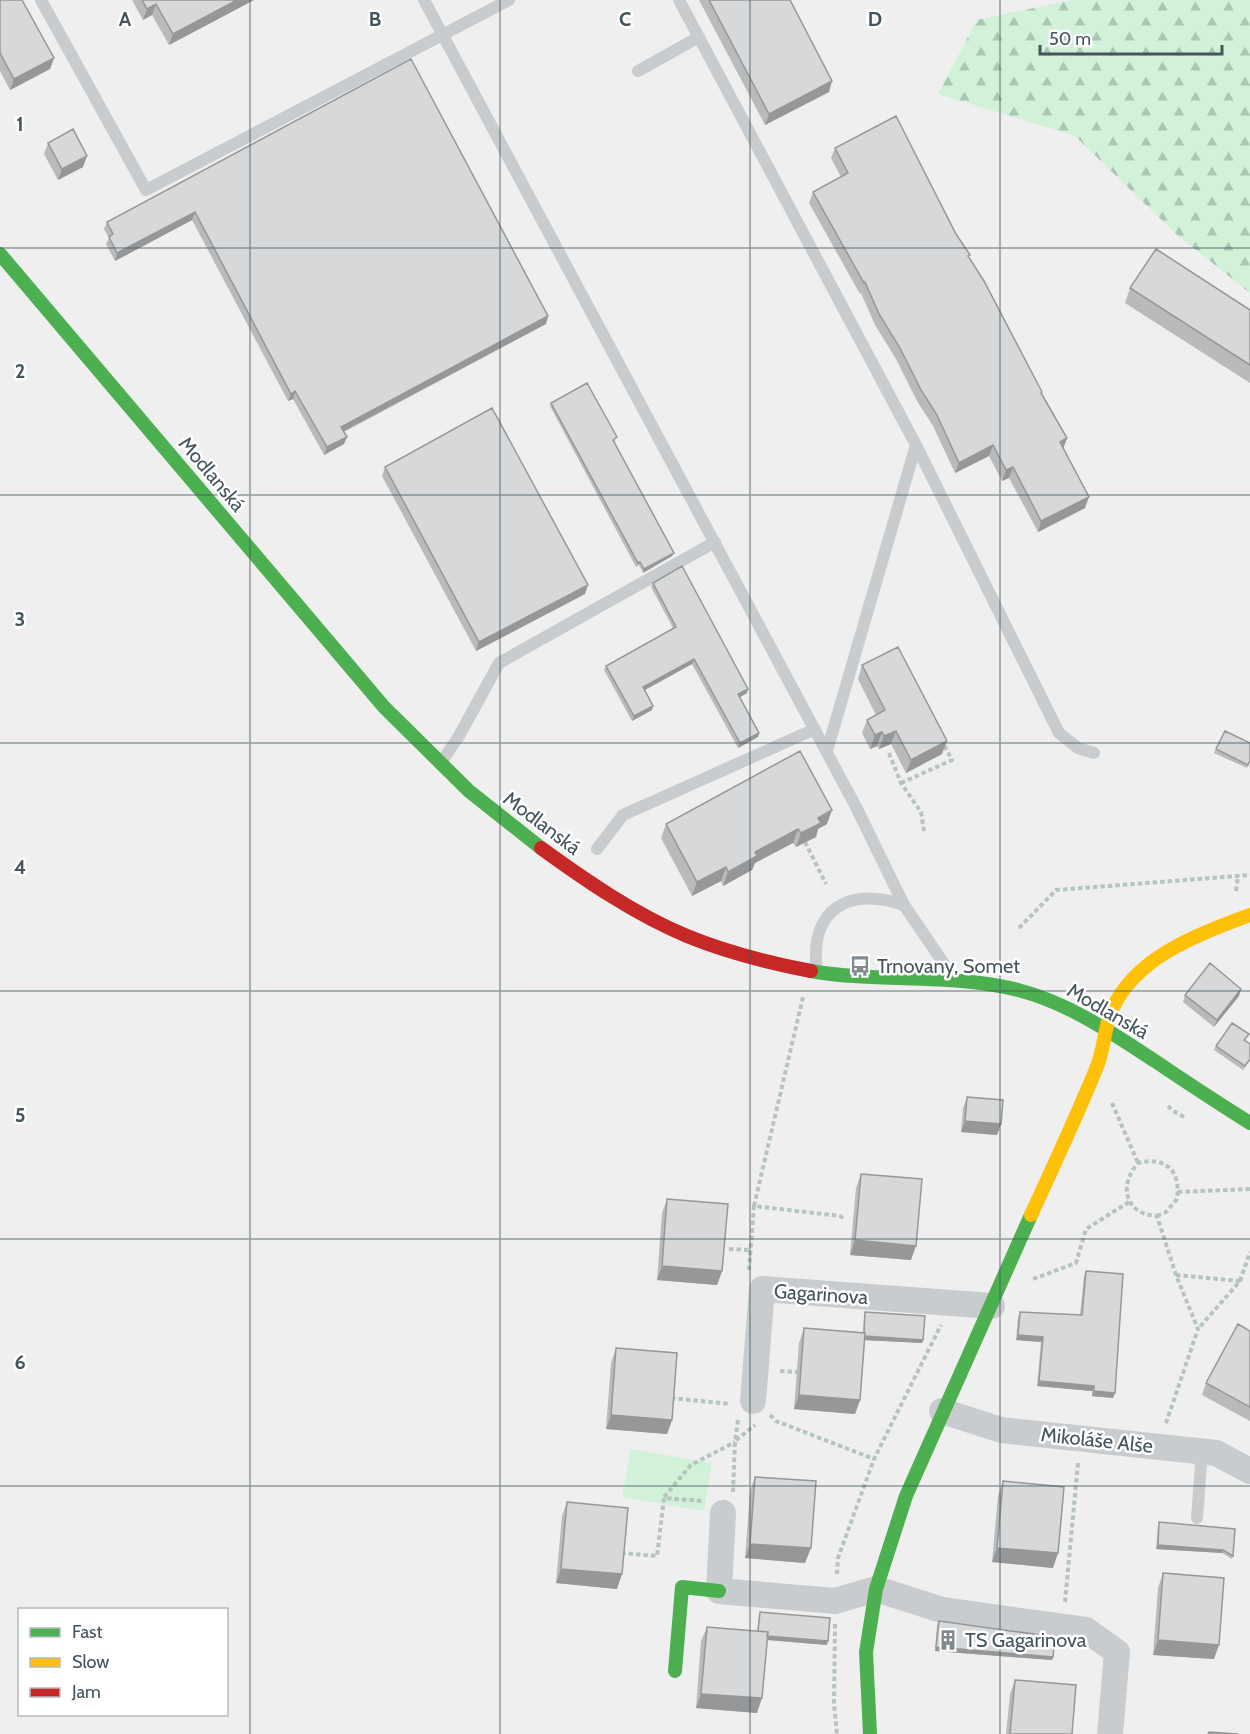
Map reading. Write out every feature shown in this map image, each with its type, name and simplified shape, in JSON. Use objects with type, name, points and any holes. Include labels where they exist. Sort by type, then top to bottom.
[{"type":"street","name":"Modlanská","points":[[0,254],[384,707],[440,765],[496,814],[569,869],[625,903],[686,935],[725,949],[813,971],[853,976],[955,980],[1021,990],[1078,1012],[1250,1123]]},
{"type":"street","points":[[870,1734],[866,1652],[876,1589],[906,1496],[1087,1090],[1101,1056],[1111,1013],[1119,996],[1138,974],[1165,954],[1212,929],[1250,915]]},
{"type":"street","name":"Gagarinova","points":[[751,1410],[762,1289],[992,1306]]},
{"type":"street","name":"Mikoláše Alše","points":[[942,1411],[1001,1430],[1216,1452],[1250,1471]]},
{"type":"street","points":[[718,1591],[723,1503]]},
{"type":"street","points":[[675,1671],[682,1587],[836,1601],[876,1589],[942,1610],[1086,1630],[1117,1652],[1110,1734]]},
{"type":"lane","points":[[41,0],[146,190],[509,0]]},
{"type":"lane","points":[[424,0],[815,729],[881,855],[904,905],[955,980]]},
{"type":"lane","points":[[679,0],[916,445],[1059,733],[1078,748],[1094,753]]},
{"type":"lane","points":[[638,71],[699,37]]},
{"type":"lane","points":[[826,751],[916,445]]},
{"type":"lane","points":[[440,765],[459,736],[499,663],[715,542]]},
{"type":"lane","points":[[597,849],[623,815],[815,729]]},
{"type":"lane","points":[[813,971],[818,936],[828,915],[841,904],[862,898],[884,898],[904,905]]},
{"type":"lane","points":[[1197,1518],[1202,1451]]},
{"type":"path","points":[[901,783],[952,760],[938,733]]},
{"type":"path","points":[[889,753],[901,783],[921,812],[924,831]]},
{"type":"path","points":[[805,842],[825,884]]},
{"type":"path","points":[[1019,927],[1056,890],[1203,877],[1238,877],[1250,874]]},
{"type":"path","points":[[762,1289],[747,1286],[754,1206],[813,971]]},
{"type":"path","points":[[1087,1090],[1112,1103],[1138,1163]]},
{"type":"path","points":[[1155,1161],[1165,1164],[1173,1171],[1177,1179],[1177,1199],[1172,1206],[1157,1216],[1141,1212],[1129,1202],[1127,1186],[1132,1170],[1138,1163],[1155,1161]]},
{"type":"path","points":[[1178,1192],[1250,1189]]},
{"type":"path","points":[[1007,1272],[1029,1281],[1076,1263],[1086,1229],[1129,1202]]},
{"type":"path","points":[[754,1206],[840,1216],[844,1219]]},
{"type":"path","points":[[1157,1216],[1176,1275],[1198,1329]]},
{"type":"path","points":[[729,1249],[750,1250]]},
{"type":"path","points":[[1158,1447],[1198,1329],[1240,1281],[1250,1252]]},
{"type":"path","points":[[1176,1275],[1240,1281]]},
{"type":"path","points":[[670,1398],[751,1410],[874,1458]]},
{"type":"path","points":[[664,1498],[723,1503],[735,1441],[751,1410]]},
{"type":"path","points":[[620,1553],[657,1556],[664,1498],[691,1465],[735,1441],[751,1410]]},
{"type":"path","points":[[1063,1627],[1080,1439]]},
{"type":"green space","points":[[1072,0],[1250,0],[1250,293],[1176,234],[1075,136],[938,94],[977,20]]},
{"type":"green space","points":[[631,1449],[712,1463],[704,1511],[622,1497]]},
{"type":"building","points":[[0,0],[22,0],[54,58],[14,79],[0,53]]},
{"type":"building","points":[[142,0],[237,0],[173,34],[156,4],[147,9]]},
{"type":"building","points":[[709,0],[790,0],[832,81],[769,114]]},
{"type":"building","points":[[411,59],[548,316],[341,427],[347,437],[327,447],[295,391],[291,394],[195,212],[117,253],[109,237],[113,234],[107,222]]},
{"type":"building","points":[[896,116],[956,234],[970,255],[968,256],[984,281],[1041,393],[1067,438],[1060,442],[1089,497],[1041,521],[1013,467],[1006,470],[993,445],[959,463],[937,415],[921,390],[900,348],[879,314],[865,282],[813,192],[848,173],[835,148]]},
{"type":"building","points":[[73,129],[87,156],[62,169],[48,143]]},
{"type":"building","points":[[1156,249],[1250,310],[1250,365],[1130,288]]},
{"type":"building","points":[[587,383],[617,437],[613,440],[674,553],[644,569],[640,562],[638,563],[551,403]]},
{"type":"building","points":[[492,408],[588,585],[479,642],[385,467]]},
{"type":"building","points":[[682,566],[748,689],[738,694],[759,733],[740,743],[694,659],[643,687],[653,706],[634,716],[606,666],[676,627],[653,583]]},
{"type":"building","points":[[898,647],[947,741],[911,760],[896,731],[884,736],[882,732],[875,735],[867,720],[885,710],[862,665]]},
{"type":"building","points":[[1225,731],[1250,743],[1248,765],[1216,749]]},
{"type":"building","points":[[800,751],[832,810],[818,818],[821,823],[801,833],[798,829],[755,852],[757,856],[728,872],[726,867],[697,882],[666,824]]},
{"type":"building","points":[[1210,963],[1241,989],[1217,1020],[1185,995]]},
{"type":"building","points":[[1232,1023],[1249,1034],[1244,1040],[1250,1044],[1250,1059],[1245,1066],[1216,1046]]},
{"type":"building","points":[[967,1097],[1003,1100],[1001,1124],[965,1121]]},
{"type":"building","points":[[861,1174],[922,1179],[916,1246],[855,1240]]},
{"type":"building","points":[[667,1199],[728,1204],[722,1271],[662,1266]]},
{"type":"building","points":[[1086,1271],[1123,1274],[1115,1393],[1094,1391],[1094,1386],[1039,1381],[1043,1337],[1018,1335],[1020,1312],[1082,1315]]},
{"type":"building","points":[[865,1312],[925,1316],[923,1340],[865,1336]]},
{"type":"building","points":[[1238,1324],[1250,1331],[1250,1407],[1206,1383]]},
{"type":"building","points":[[804,1328],[865,1333],[860,1400],[799,1395]]},
{"type":"building","points":[[616,1348],[677,1353],[672,1420],[611,1415]]},
{"type":"building","points":[[755,1477],[816,1481],[811,1548],[750,1544]]},
{"type":"building","points":[[1003,1481],[1064,1487],[1058,1553],[997,1548]]},
{"type":"building","points":[[567,1502],[628,1508],[622,1574],[561,1569]]},
{"type":"building","points":[[1159,1522],[1235,1529],[1233,1556],[1223,1550],[1158,1545]]},
{"type":"building","points":[[1163,1573],[1224,1578],[1219,1645],[1158,1640]]},
{"type":"building","points":[[760,1612],[830,1618],[828,1641],[767,1636],[768,1632],[758,1631]]},
{"type":"building","points":[[939,1621],[1055,1637],[1053,1657],[936,1647]]},
{"type":"building","points":[[707,1627],[768,1632],[762,1698],[701,1694]]},
{"type":"building","points":[[1015,1680],[1076,1685],[1072,1734],[1010,1734]]},
{"type":"building","points":[[1209,1732],[1238,1734],[1208,1734]]},
{"type":"traffic: fast","points":[[0,254],[384,707],[469,791],[541,848]]},
{"type":"traffic: fast","points":[[811,971],[862,977],[967,982],[1018,990],[1037,996],[1072,1011],[1106,1030],[1250,1123]]},
{"type":"traffic: fast","points":[[870,1734],[866,1652],[876,1589],[906,1496],[1031,1215]]},
{"type":"traffic: fast","points":[[675,1671],[682,1587],[719,1591]]},
{"type":"traffic: slow","points":[[1031,1215],[1096,1069],[1111,1012],[1121,993],[1135,976],[1170,950],[1210,930],[1250,915]]},
{"type":"traffic: jam","points":[[541,848],[611,896],[668,928],[732,952],[811,971]]},
{"type":"place","name":"Trnovany, Somet","points":[[860,966]]},
{"type":"place","name":"TS Gagarinova","points":[[948,1640]]}]
